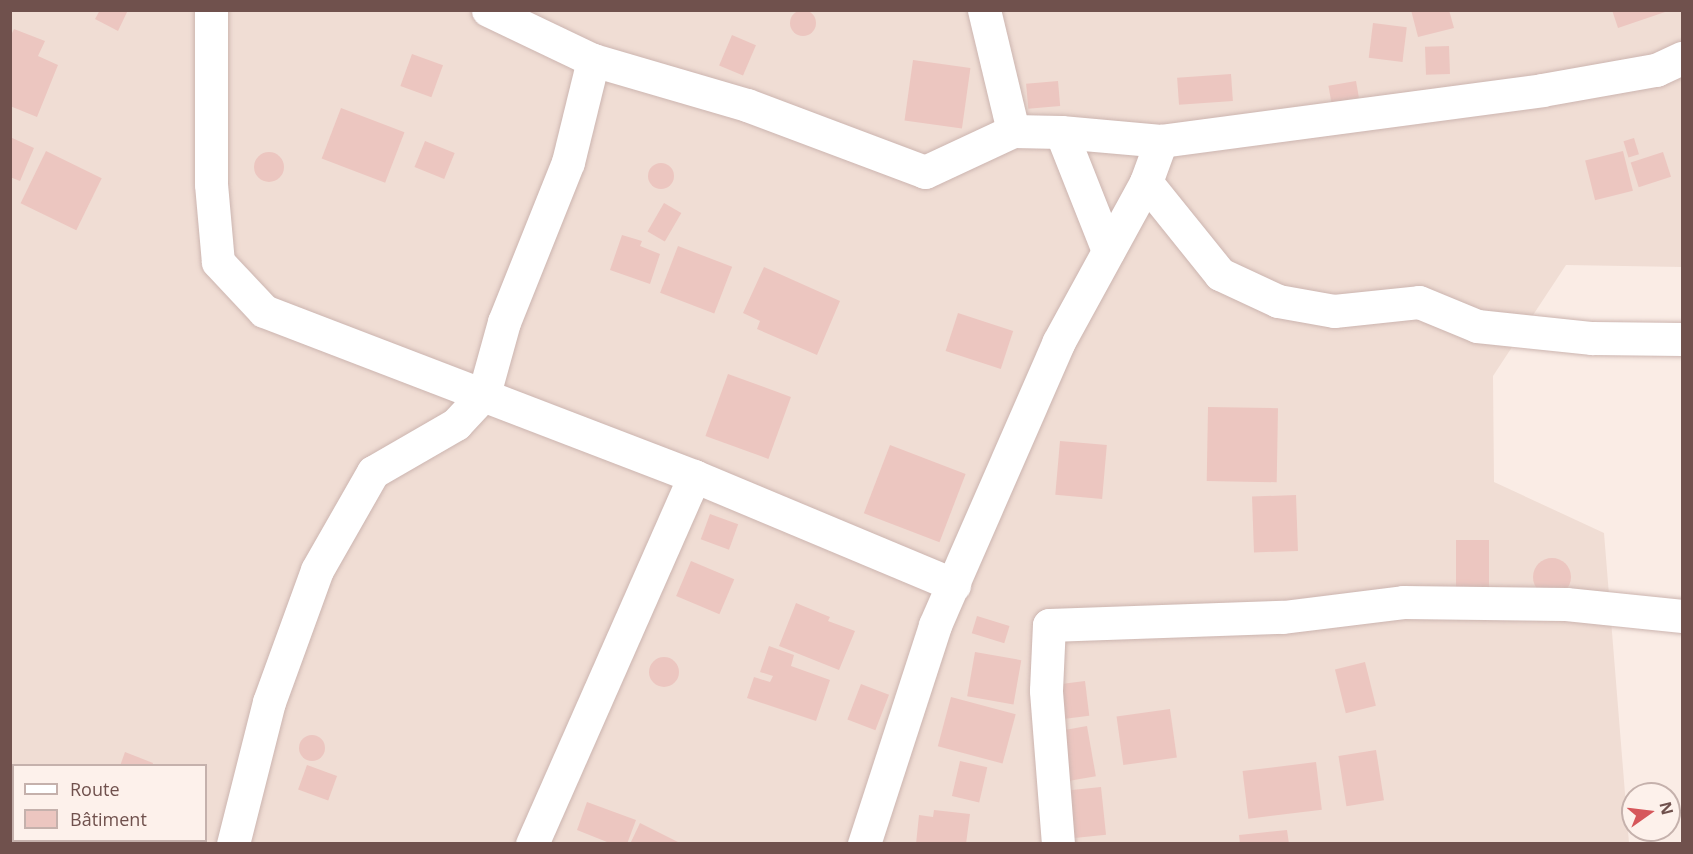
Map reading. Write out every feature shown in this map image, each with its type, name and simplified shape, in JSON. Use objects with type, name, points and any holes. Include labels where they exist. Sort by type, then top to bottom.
[{"type":"street","points":[[211,10],[211,184],[218,262],[264,311],[694,476],[954,585]]},
{"type":"street","points":[[488,10],[593,60],[747,105],[925,172],[1014,132],[1061,132],[1161,141],[1542,90],[1656,70],[1683,58]]},
{"type":"street","points":[[984,10],[1014,132]]},
{"type":"street","points":[[233,843],[269,702],[317,570],[373,472],[456,424],[484,394],[504,322],[568,162],[593,60]]},
{"type":"street","points":[[1061,132],[1108,251]]},
{"type":"street","points":[[864,843],[935,625],[1058,344],[1146,182],[1161,141]]},
{"type":"street","points":[[1146,182],[1220,274],[1278,301],[1334,311],[1419,302],[1477,326],[1592,338],[1683,339]]},
{"type":"street","points":[[532,843],[694,476]]},
{"type":"street","points":[[1058,843],[1046,690],[1050,625],[1283,617],[1403,602],[1566,604],[1683,616]]},
{"type":"shaded area","points":[[10,11],[1682,11],[1682,267],[1566,265],[1493,376],[1494,482],[1604,533],[1624,782],[1621,782],[1621,842],[1629,842],[11,843]]},
{"type":"building","points":[[100,10],[128,10],[118,31],[95,19]]},
{"type":"building","points":[[803,10],[812,14],[816,23],[812,32],[803,36],[794,32],[790,23],[794,14]]},
{"type":"building","points":[[1411,10],[1449,10],[1454,28],[1418,37]]},
{"type":"building","points":[[1612,10],[1668,10],[1668,11],[1618,28]]},
{"type":"building","points":[[1373,23],[1407,27],[1402,62],[1369,58]]},
{"type":"building","points":[[14,29],[45,41],[38,56],[58,65],[37,117],[10,106],[10,37]]},
{"type":"building","points":[[732,35],[756,45],[743,76],[719,65]]},
{"type":"building","points":[[1449,46],[1450,74],[1426,75],[1425,47]]},
{"type":"building","points":[[412,54],[443,65],[431,97],[400,86]]},
{"type":"building","points":[[913,60],[970,68],[962,128],[905,120]]},
{"type":"building","points":[[1231,74],[1233,101],[1179,105],[1177,78]]},
{"type":"building","points":[[1058,81],[1060,106],[1028,109],[1026,84]]},
{"type":"building","points":[[1356,81],[1359,98],[1331,103],[1328,86]]},
{"type":"building","points":[[341,108],[404,132],[385,183],[322,158]]},
{"type":"building","points":[[10,137],[34,148],[20,181],[10,177]]},
{"type":"building","points":[[1634,138],[1639,154],[1628,157],[1623,141]]},
{"type":"building","points":[[425,141],[455,153],[444,179],[415,167]]},
{"type":"building","points":[[46,151],[102,178],[76,230],[21,203]]},
{"type":"building","points":[[1623,151],[1633,191],[1595,200],[1585,160]]},
{"type":"building","points":[[269,152],[279,157],[284,167],[279,177],[269,182],[259,177],[254,167],[259,157]]},
{"type":"building","points":[[1663,152],[1671,177],[1639,187],[1631,163]]},
{"type":"building","points":[[661,163],[670,167],[674,176],[670,185],[661,189],[652,185],[648,176],[652,167]]},
{"type":"building","points":[[664,203],[681,213],[665,242],[648,232]]},
{"type":"building","points":[[622,235],[642,241],[640,246],[660,254],[650,284],[610,270]]},
{"type":"building","points":[[678,246],[732,267],[714,313],[660,293]]},
{"type":"building","points":[[764,267],[840,301],[817,355],[757,329],[760,321],[743,313]]},
{"type":"building","points":[[958,313],[1013,331],[1001,369],[946,351]]},
{"type":"building","points":[[728,374],[791,397],[768,459],[705,436]]},
{"type":"building","points":[[1208,407],[1278,408],[1277,482],[1207,481]]},
{"type":"building","points":[[1060,441],[1107,445],[1102,499],[1055,495]]},
{"type":"building","points":[[890,445],[966,474],[939,542],[864,513]]},
{"type":"building","points":[[1296,495],[1298,551],[1254,553],[1252,497]]},
{"type":"building","points":[[710,514],[738,524],[729,550],[701,539]]},
{"type":"building","points":[[1456,540],[1489,540],[1489,589],[1456,589]]},
{"type":"building","points":[[1552,558],[1565,564],[1571,577],[1565,590],[1552,596],[1539,590],[1533,577],[1539,564]]},
{"type":"building","points":[[691,561],[734,579],[719,614],[676,596]]},
{"type":"building","points":[[796,603],[830,617],[828,621],[855,631],[839,670],[779,646]]},
{"type":"building","points":[[977,616],[1010,626],[1004,643],[972,633]]},
{"type":"building","points":[[769,646],[794,655],[791,666],[830,680],[816,721],[747,698],[754,677],[770,682],[773,676],[760,672]]},
{"type":"building","points":[[975,652],[1021,660],[1013,704],[967,696]]},
{"type":"building","points":[[664,657],[675,661],[679,672],[675,683],[664,687],[653,683],[649,672],[653,661]]},
{"type":"building","points":[[1365,662],[1376,706],[1346,713],[1335,669]]},
{"type":"building","points":[[1085,681],[1089,716],[1056,720],[1051,685]]},
{"type":"building","points":[[861,684],[889,695],[875,730],[847,719]]},
{"type":"building","points":[[951,697],[1016,714],[1003,764],[938,746]]},
{"type":"building","points":[[1170,709],[1177,758],[1123,765],[1117,717]]},
{"type":"building","points":[[1087,726],[1096,776],[1065,782],[1056,731]]},
{"type":"building","points":[[312,735],[321,739],[325,748],[321,757],[312,761],[303,757],[299,748],[303,739]]},
{"type":"building","points":[[1376,750],[1384,800],[1346,806],[1338,756]]},
{"type":"building","points":[[125,752],[153,763],[153,764],[121,764]]},
{"type":"building","points":[[960,761],[987,767],[979,802],[952,796]]},
{"type":"building","points":[[1316,762],[1322,810],[1248,819],[1243,771]]},
{"type":"building","points":[[307,765],[337,776],[328,800],[298,789]]},
{"type":"building","points":[[1101,787],[1106,835],[1072,838],[1067,791]]},
{"type":"building","points":[[587,802],[636,820],[627,844],[612,844],[577,830]]},
{"type":"building","points":[[934,810],[970,814],[966,844],[916,844],[919,815],[933,817]]},
{"type":"building","points":[[640,823],[682,844],[630,844]]},
{"type":"building","points":[[1287,830],[1289,844],[1240,844],[1239,835]]}]
